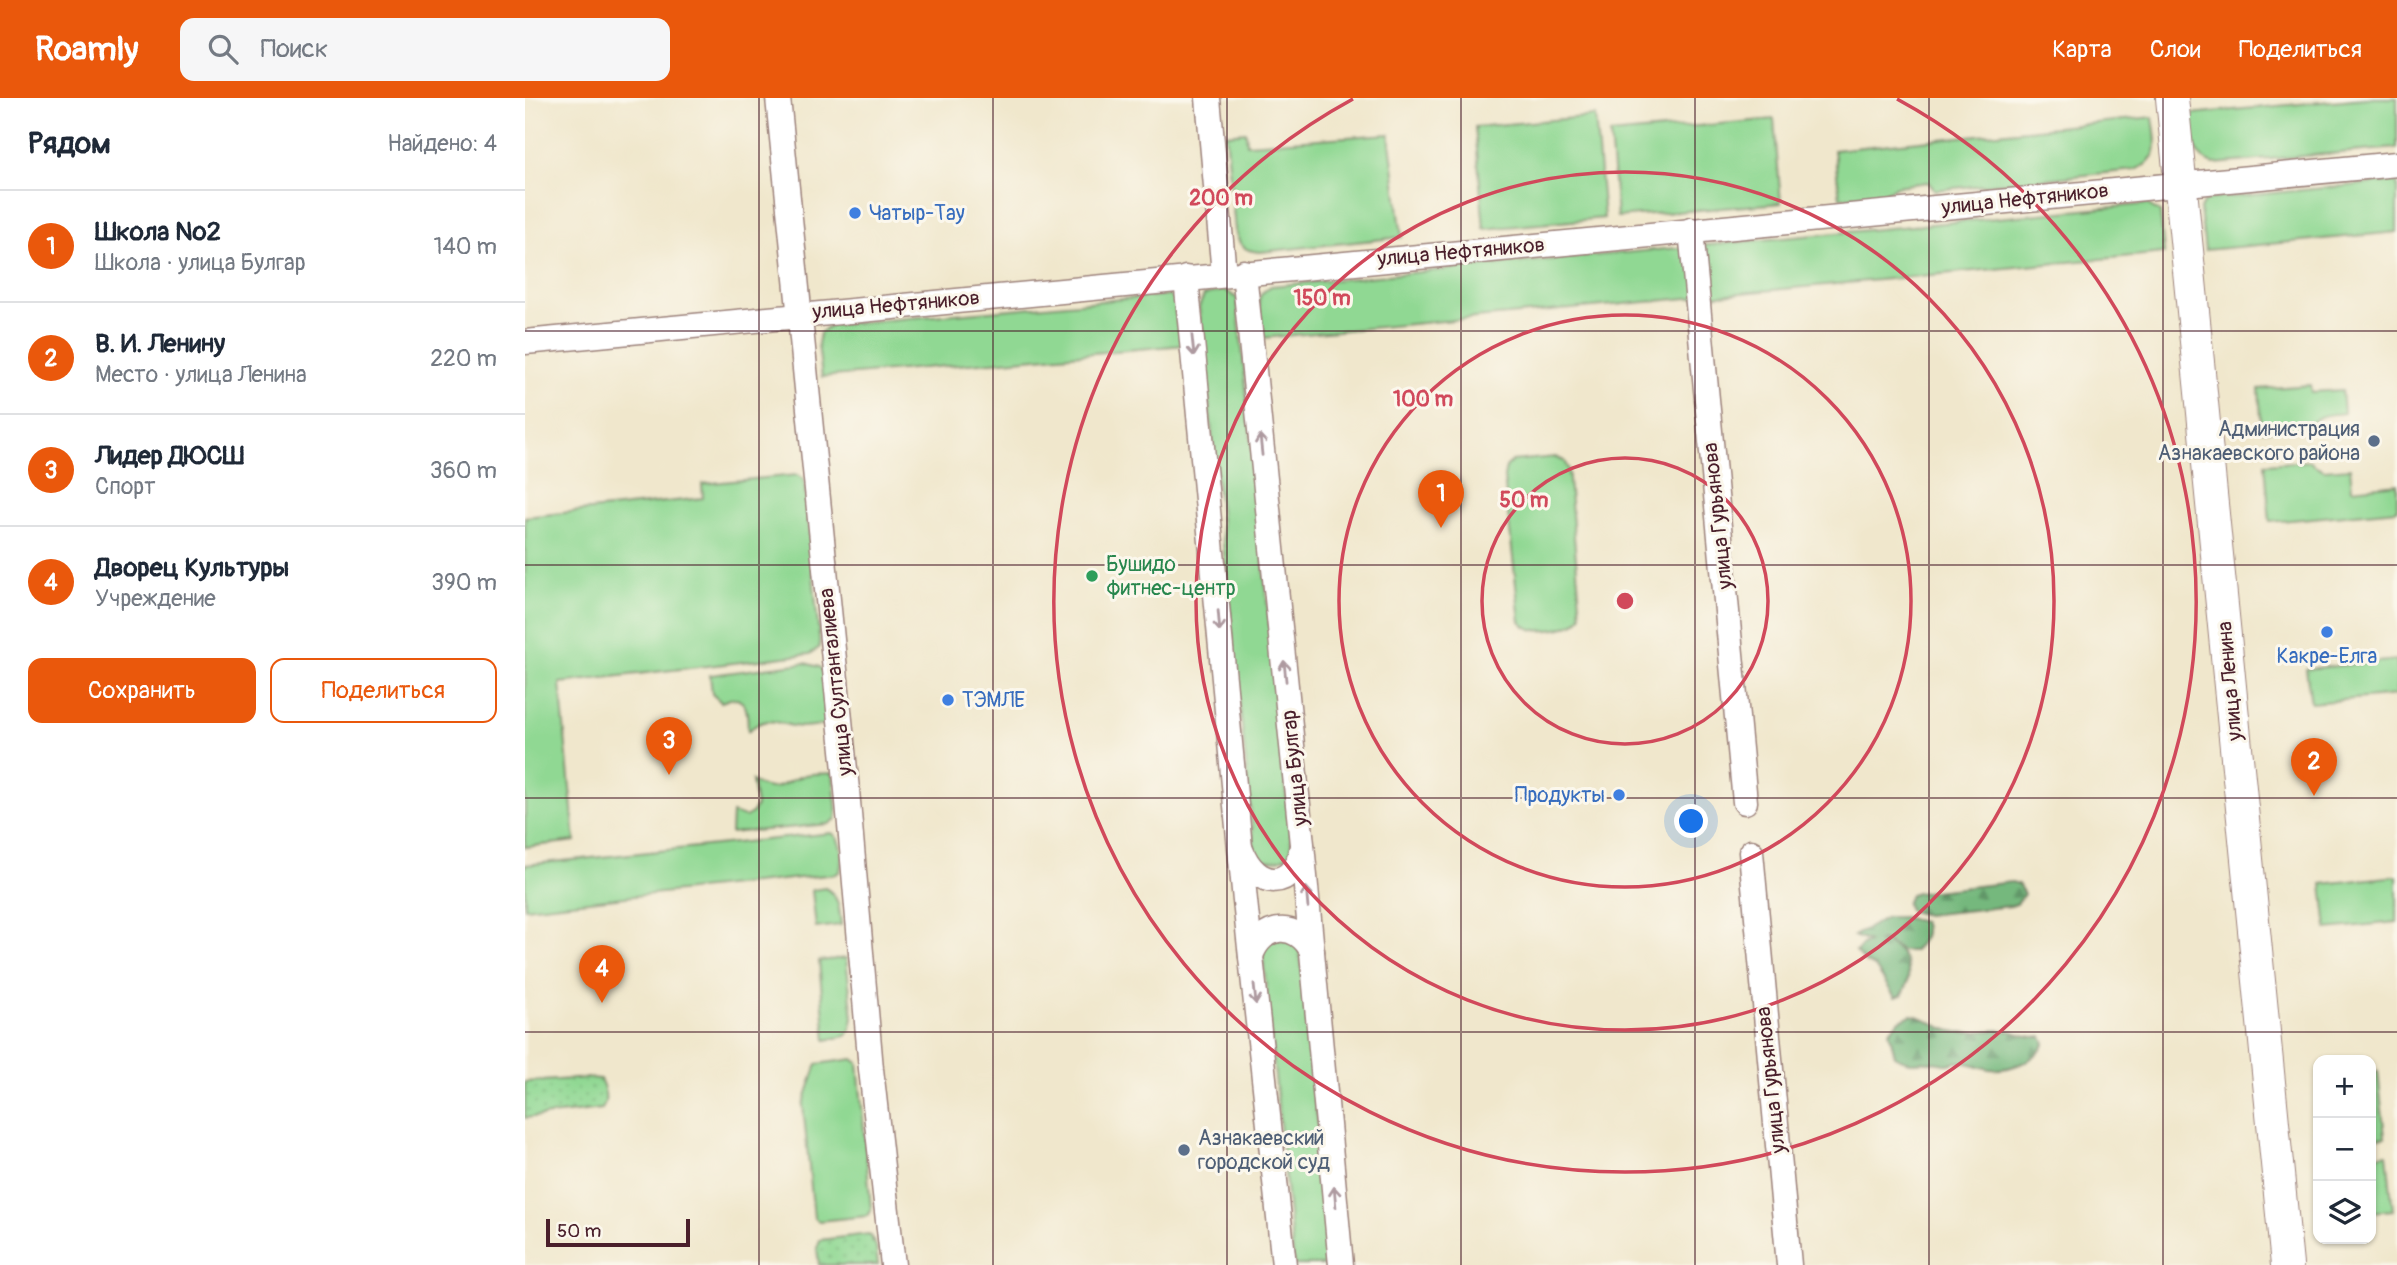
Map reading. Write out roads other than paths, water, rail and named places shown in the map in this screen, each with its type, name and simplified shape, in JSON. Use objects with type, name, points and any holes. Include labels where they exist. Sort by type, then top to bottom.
[{"type":"main road","name":"улица Ленина","points":[[2172,98],[2287,1265]]},
{"type":"street","name":"улица Султангалиева","points":[[778,98],[801,314],[871,1069],[893,1265]]},
{"type":"street","name":"улица Булгар","points":[[1208,98],[1234,273],[1302,844],[1341,1265]]},
{"type":"street","name":"улица Нефтяников","points":[[525,342],[2397,164]]},
{"type":"street","name":"улица Гурьянова","points":[[1691,230],[1745,802]]},
{"type":"street","points":[[1186,278],[1251,956],[1284,1265]]},
{"type":"street","points":[[1241,849],[1254,872],[1261,877],[1275,880],[1289,875],[1294,869],[1302,844]]},
{"type":"street","name":"улица Гурьянова","points":[[1751,852],[1789,1265]]},
{"type":"street","points":[[1251,956],[1261,937],[1272,931],[1287,930],[1300,935],[1312,951]]},
{"type":"place","name":"Чатыр-Тау","points":[[855,213]]},
{"type":"place","name":"Администрация Азнакаевского района","points":[[2374,441]]},
{"type":"place","name":"Школа №2","points":[[1441,528]]},
{"type":"place","name":"Бушидо фитнес-центр","points":[[1092,576]]},
{"type":"place","name":"Какре-Елга","points":[[2327,632]]},
{"type":"place","name":"ТЭМЛЕ","points":[[948,700]]},
{"type":"place","name":"Лидер ДЮСШ","points":[[669,775]]},
{"type":"place","name":"Продукты","points":[[1619,795]]},
{"type":"place","name":"В. И. Ленину","points":[[2314,796]]},
{"type":"place","name":"Дворец Культуры","points":[[602,1003]]},
{"type":"place","name":"Азнакаевский городской суд","points":[[1184,1150]]}]
